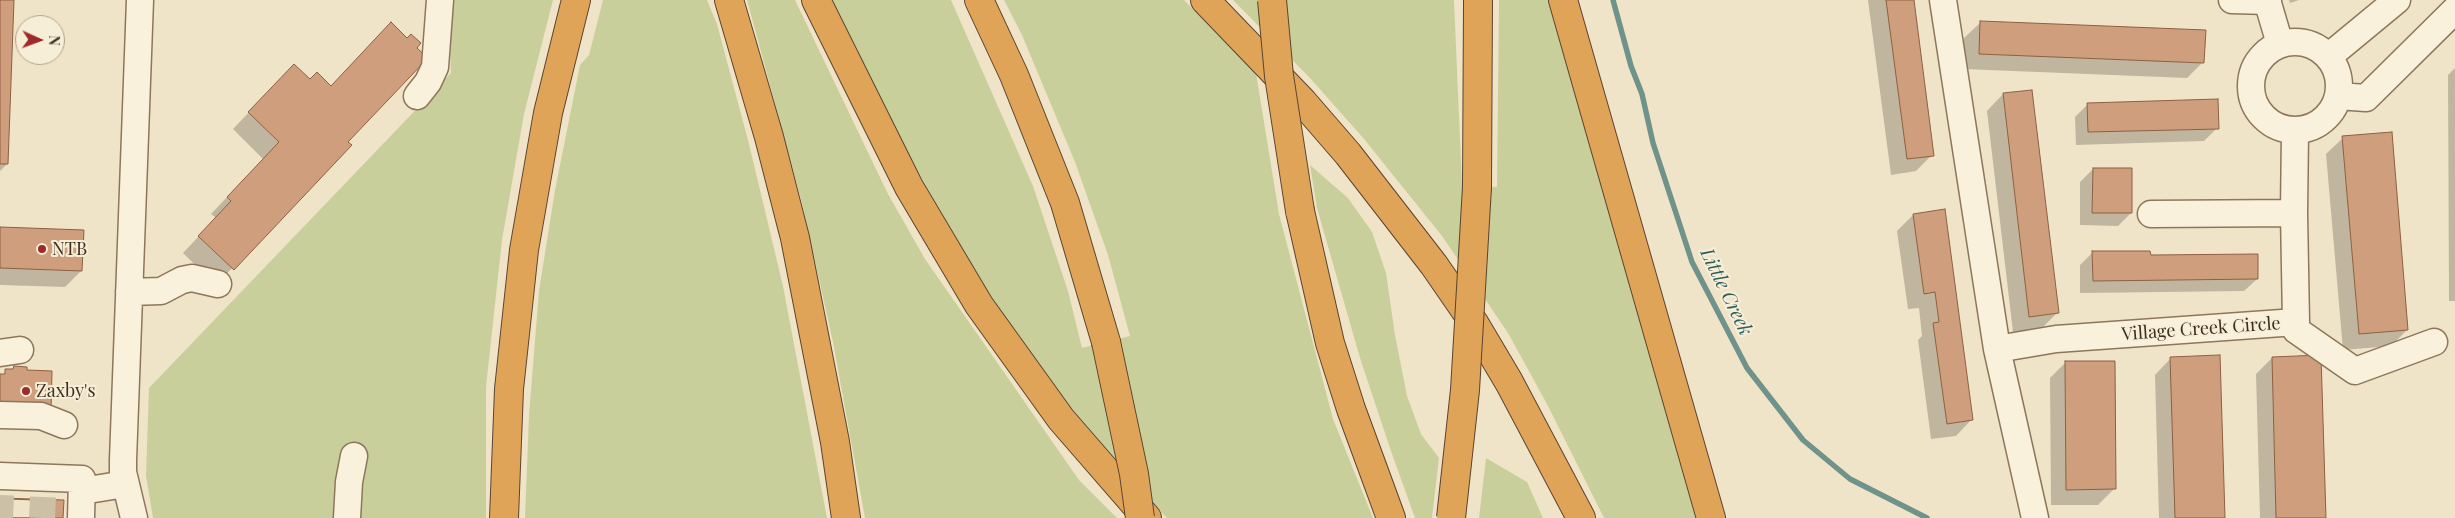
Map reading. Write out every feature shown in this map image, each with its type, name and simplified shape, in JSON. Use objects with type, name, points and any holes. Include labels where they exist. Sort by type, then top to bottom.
[{"type":"highway","points":[[504,518],[509,389],[524,250],[548,112],[576,0]]},
{"type":"highway","points":[[729,0],[769,137],[795,238],[824,386],[846,518]]},
{"type":"highway","points":[[816,0],[909,187],[979,305],[1061,419],[1147,518]]},
{"type":"highway","points":[[978,0],[1045,148],[1084,263],[1106,342],[1134,474],[1140,518]]},
{"type":"highway","points":[[1205,0],[1296,95],[1348,154],[1434,265],[1474,323],[1509,382],[1581,518]]},
{"type":"highway","points":[[1272,0],[1280,86],[1300,210],[1330,343],[1350,410],[1391,518]]},
{"type":"highway","points":[[1451,518],[1466,382],[1477,187],[1478,0]]},
{"type":"highway","points":[[1563,0],[1711,518]]},
{"type":"street","points":[[134,518],[125,484],[123,460],[140,0]]},
{"type":"street","points":[[417,96],[428,82],[435,67],[440,0]]},
{"type":"street","points":[[1943,0],[1997,350],[2035,518]]},
{"type":"street","points":[[2232,0],[2267,1],[2280,44]]},
{"type":"street","points":[[2328,56],[2397,0]]},
{"type":"street","points":[[2338,96],[2366,98],[2455,10]]},
{"type":"street","points":[[2290,42],[2306,43],[2320,49],[2328,56],[2336,68],[2339,82],[2338,96],[2330,114],[2315,126],[2296,131],[2276,126],[2266,121],[2257,109],[2251,94],[2250,84],[2256,64],[2270,49],[2290,42]]},
{"type":"street","name":"Village Creek Circle","points":[[1997,350],[2056,339],[2296,322],[2294,213],[2296,131]]},
{"type":"street","points":[[2151,214],[2294,213]]},
{"type":"street","points":[[129,292],[162,290],[182,280],[192,278],[218,284]]},
{"type":"street","points":[[2296,322],[2296,330],[2355,371],[2434,342]]},
{"type":"street","points":[[0,415],[41,416],[64,424]]},
{"type":"street","points":[[347,518],[349,482],[354,456]]},
{"type":"street","points":[[1,482],[44,488],[82,479],[82,518]]},
{"type":"street","points":[[82,491],[125,484]]},
{"type":"green space","points":[[453,0],[553,0],[524,114],[502,240],[486,387],[486,518],[360,518],[362,448],[334,518],[153,518],[146,476],[149,388],[451,73],[449,31]]},
{"type":"green space","points":[[603,0],[707,0],[717,24],[749,144],[783,286],[827,518],[525,518],[529,415],[539,291],[555,190],[580,65],[589,55]]},
{"type":"green space","points":[[747,0],[795,0],[888,194],[925,259],[1079,480],[1117,518],[865,518],[833,342],[802,203]]},
{"type":"green space","points":[[832,0],[951,0],[1033,186],[1068,291],[1082,348],[1130,336],[1108,255],[1075,162],[1022,35],[1004,0],[1184,0],[1256,73],[1279,214],[1333,419],[1373,518],[1167,518],[1100,447],[1001,314],[892,128]]},
{"type":"green space","points":[[1233,0],[1454,0],[1462,186],[1497,187],[1499,0],[1553,0],[1705,518],[1604,518],[1548,406],[1508,333],[1442,236],[1364,139],[1310,78]]},
{"type":"green space","points":[[1310,165],[1348,198],[1372,232],[1386,273],[1395,335],[1407,396],[1421,434],[1439,458],[1432,518],[1415,518],[1392,454],[1360,358],[1317,208]]},
{"type":"green space","points":[[1486,458],[1527,482],[1543,518],[1479,518]]},
{"type":"building","points":[[0,0],[14,0],[8,164],[0,164]]},
{"type":"building","points":[[1886,0],[1914,0],[1934,156],[1907,159]]},
{"type":"building","points":[[1980,21],[2206,30],[2204,63],[1979,54]]},
{"type":"building","points":[[391,22],[407,38],[411,34],[421,43],[417,48],[428,58],[348,142],[352,145],[234,270],[198,236],[231,201],[227,197],[279,142],[248,112],[294,64],[310,79],[317,72],[331,86]]},
{"type":"building","points":[[2032,90],[2059,313],[2029,317],[2003,93]]},
{"type":"building","points":[[2218,99],[2219,129],[2088,132],[2087,103]]},
{"type":"building","points":[[2392,132],[2408,330],[2359,334],[2342,136]]},
{"type":"building","points":[[2093,168],[2132,168],[2132,213],[2092,213]]},
{"type":"building","points":[[1945,209],[1973,420],[1947,424],[1933,323],[1939,322],[1935,292],[1924,294],[1913,214]]},
{"type":"building","name":"NTB","points":[[0,227],[84,230],[82,271],[0,268]]},
{"type":"building","points":[[2092,251],[2150,251],[2151,255],[2258,254],[2258,279],[2093,281]]},
{"type":"building","points":[[2220,355],[2225,518],[2175,518],[2170,357]]},
{"type":"building","points":[[2321,355],[2326,518],[2276,518],[2272,357]]},
{"type":"building","points":[[2065,361],[2115,361],[2116,489],[2066,490]]},
{"type":"building","name":"Zaxby's","points":[[14,366],[27,367],[27,370],[52,371],[51,410],[0,408],[0,374],[5,374],[5,369],[13,369]]},
{"type":"building","points":[[0,498],[64,500],[63,518],[0,518]]},
{"type":"building","points":[[10,499],[33,500],[32,518],[10,518]]},
{"type":"waterway","name":"Little Creek","points":[[1613,0],[1631,66],[1642,94],[1653,143],[1692,262],[1747,368],[1803,440],[1850,479],[1927,518]]},
{"type":"tunnel","points":[[0,518],[1,495]]},
{"type":"tunnel","points":[[42,518],[43,497]]},
{"type":"place","name":"NTB","points":[[42,249]]},
{"type":"place","name":"Zaxby's","points":[[26,391]]}]
